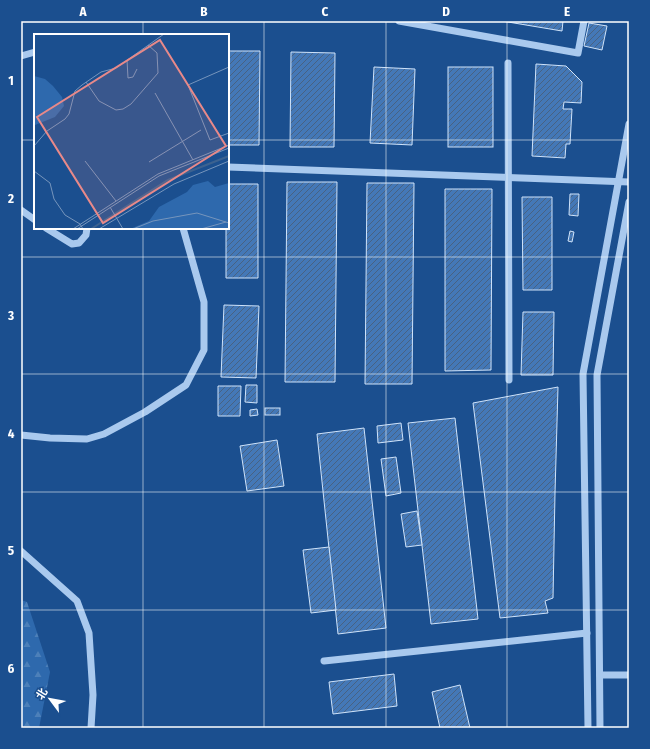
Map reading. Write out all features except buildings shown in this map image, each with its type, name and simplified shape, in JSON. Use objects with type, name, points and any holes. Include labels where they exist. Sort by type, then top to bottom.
[{"type":"street","points":[[399,21],[578,53],[584,21]]},
{"type":"street","points":[[21,56],[34,52]]},
{"type":"street","points":[[508,63],[509,380]]},
{"type":"street","points":[[588,728],[583,374],[629,124]]},
{"type":"street","points":[[229,167],[629,182]]},
{"type":"street","points":[[600,728],[597,375],[629,202]]},
{"type":"street","points":[[21,210],[34,219]]},
{"type":"street","points":[[48,229],[72,244],[79,243],[86,235],[87,229]]},
{"type":"street","points":[[21,434],[50,438],[87,439],[104,434],[146,412],[186,385],[204,350],[204,302],[183,229]]},
{"type":"street","points":[[21,550],[77,601],[89,633],[92,695],[91,728]]},
{"type":"street","points":[[324,661],[587,633]]},
{"type":"street","points":[[600,675],[629,675]]},
{"type":"green space","points":[[21,600],[27,602],[50,672],[39,728],[21,728]]}]
